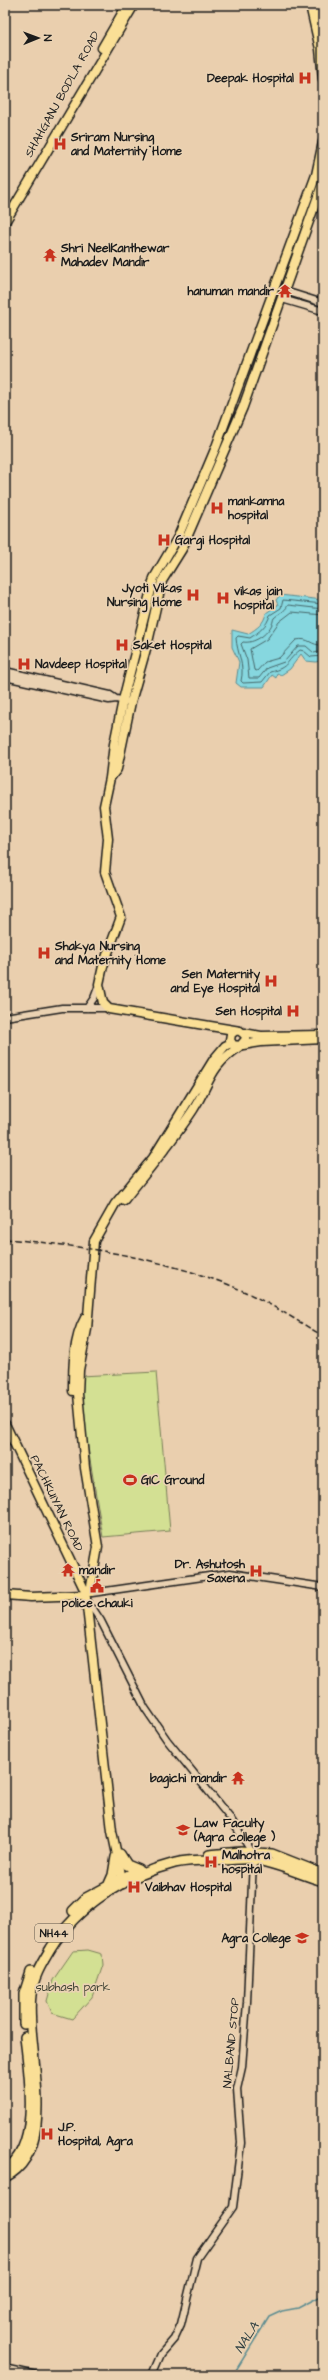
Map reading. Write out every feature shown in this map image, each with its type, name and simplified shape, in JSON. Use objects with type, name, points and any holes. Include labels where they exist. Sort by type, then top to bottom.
[{"type":"highway","name":"NH44","points":[[5,2170],[15,2161],[22,2150],[29,2124],[30,2099],[23,2011],[28,1979],[53,1935],[70,1913],[86,1898],[108,1884],[138,1876],[176,1863],[272,1854],[279,1861],[323,1881]]},
{"type":"highway","points":[[118,1855],[127,1865],[139,1870]]},
{"type":"highway","points":[[108,1884],[113,1876],[118,1855]]},
{"type":"highway","name":"NH44","points":[[5,2177],[23,2162],[35,2133],[35,2074],[30,2015],[34,1978],[60,1934],[74,1917],[139,1870],[177,1858],[252,1856]]},
{"type":"highway","name":"NH44","points":[[295,1868],[323,1874]]},
{"type":"main road","name":"SHAHGANJ BODLA ROAD","points":[[5,215],[30,175],[127,5]]},
{"type":"main road","points":[[5,222],[134,5]]},
{"type":"main road","points":[[310,5],[320,49],[323,79]]},
{"type":"main road","points":[[316,5],[323,35]]},
{"type":"main road","points":[[323,142],[316,175],[243,371],[229,415],[178,537],[154,578],[114,738],[110,778],[104,806],[108,839],[105,870],[121,917],[103,966],[99,984],[101,999],[107,1008],[218,1028],[237,1039],[262,1042],[323,1039]]},
{"type":"main road","points":[[123,700],[148,642],[162,581],[182,549],[243,407],[323,182]]},
{"type":"main road","points":[[124,1880],[118,1855],[112,1812],[89,1609],[88,1595],[95,1547],[77,1424],[74,1365],[77,1341],[87,1315],[94,1241],[103,1222],[112,1211],[119,1207],[167,1147],[194,1108],[216,1066],[237,1039],[261,1036],[323,1035]]},
{"type":"main road","name":"PACHKUIYAN ROAD","points":[[5,1424],[88,1595]]},
{"type":"main road","points":[[5,1595],[31,1597],[88,1595]]},
{"type":"street","points":[[285,291],[323,303]]},
{"type":"street","points":[[282,299],[323,311]]},
{"type":"street","points":[[5,671],[110,695],[123,700]]},
{"type":"street","points":[[5,677],[109,700],[123,700]]},
{"type":"street","points":[[87,1008],[94,998],[99,984]]},
{"type":"street","points":[[5,1017],[38,1010],[107,1008]]},
{"type":"street","points":[[88,1595],[230,1573],[323,1587]]},
{"type":"street","points":[[89,1609],[101,1621],[145,1708],[167,1740],[234,1824],[252,1856]]},
{"type":"street","name":"NALBAND STOP","points":[[152,2375],[160,2357],[174,2338],[181,2324],[192,2285],[197,2258],[233,2207],[240,2143],[237,2089],[246,2018],[252,1856]]},
{"type":"street","points":[[9,2371],[36,2375]]},
{"type":"green space","name":"GIC Ground","points":[[156,1372],[170,1531],[103,1537],[83,1418],[81,1376]]},
{"type":"green space","name":"subhash park","points":[[88,1950],[102,1954],[103,1965],[92,1997],[72,2019],[52,2013],[47,2001],[53,1980],[73,1951]]},
{"type":"water","points":[[280,595],[323,600],[323,660],[316,662],[306,661],[301,654],[290,669],[281,675],[277,673],[276,678],[272,675],[264,687],[241,687],[236,683],[239,662],[232,647],[232,630],[248,634],[254,630],[262,623],[266,613],[278,605],[276,600]]},
{"type":"waterway","name":"NALA","points":[[233,2375],[269,2317],[282,2311],[298,2308],[323,2295]]},
{"type":"railway","points":[[5,1239],[89,1249],[144,1259],[198,1274],[250,1294],[323,1336]]},
{"type":"place","name":"Deepak Hospital","points":[[305,78]]},
{"type":"place","name":"Sriram Nursing and Maternity Home","points":[[60,144]]},
{"type":"place","name":"Shri NeelKanthewar Mahadev Mandir","points":[[50,255]]},
{"type":"place","name":"hanuman mandir","points":[[285,291]]},
{"type":"place","name":"mankamna hospital","points":[[217,508]]},
{"type":"place","name":"Gargi Hospital","points":[[164,540]]},
{"type":"place","name":"Jyoti Vikas Nursing Home","points":[[193,595]]},
{"type":"place","name":"vikas jain hospital","points":[[223,598]]},
{"type":"place","name":"Saket Hospital","points":[[122,645]]},
{"type":"place","name":"Navdeep Hospital","points":[[24,664]]},
{"type":"place","name":"Shakya Nursing and Maternity Home","points":[[44,953]]},
{"type":"place","name":"Sen Maternity and Eye Hospital","points":[[271,981]]},
{"type":"place","name":"Sen Hospital","points":[[293,1011]]},
{"type":"place","name":"GIC Ground","points":[[130,1480]]},
{"type":"place","name":"mandir","points":[[68,1570]]},
{"type":"place","name":"Dr. Ashutosh Saxena","points":[[256,1571]]},
{"type":"place","name":"police chauki","points":[[97,1586]]},
{"type":"place","name":"bagichi mandir","points":[[238,1778]]},
{"type":"place","name":"Law Faculty (Agra college )","points":[[183,1830]]},
{"type":"place","name":"Malhotra hospital","points":[[211,1862]]},
{"type":"place","name":"Vaibhav Hospital","points":[[134,1887]]},
{"type":"place","name":"Agra College","points":[[302,1938]]},
{"type":"place","name":"J.P. Hospital, Agra","points":[[47,2134]]}]
